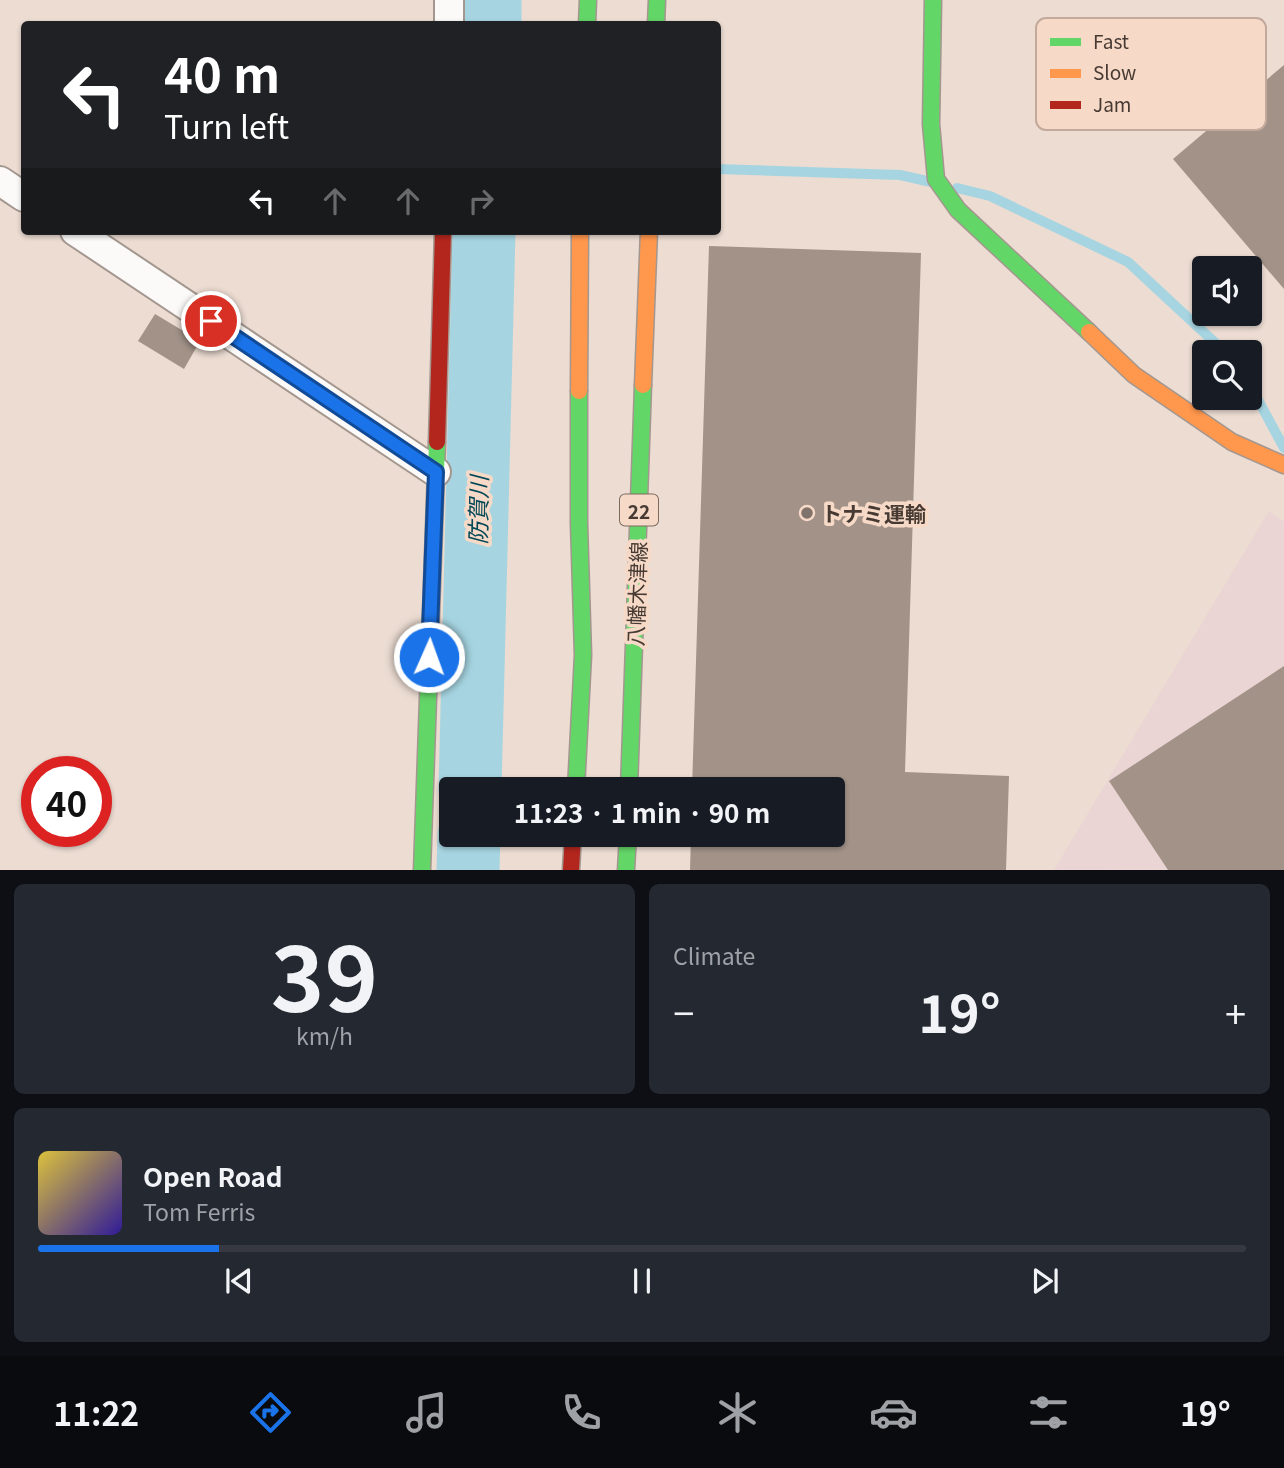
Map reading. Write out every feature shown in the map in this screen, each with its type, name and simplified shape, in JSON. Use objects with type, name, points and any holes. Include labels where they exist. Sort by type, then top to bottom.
[{"type":"street","points":[[449,0],[449,21]]},
{"type":"street","points":[[587,21],[588,0]]},
{"type":"street","points":[[656,21],[657,0]]},
{"type":"street","points":[[933,0],[931,124],[936,179],[958,210],[1134,375],[1232,442],[1284,465]]},
{"type":"street","points":[[0,181],[21,195]]},
{"type":"street","points":[[81,235],[436,472]]},
{"type":"street","points":[[422,870],[443,235]]},
{"type":"street","points":[[577,777],[583,655],[579,523],[580,235]]},
{"type":"street","name":"八幡木津線","points":[[629,777],[649,235]]},
{"type":"street","points":[[571,870],[572,847]]},
{"type":"street","points":[[626,870],[627,847]]},
{"type":"shaded area","points":[[1269,511],[1284,522],[1284,869],[1054,870]]},
{"type":"building","points":[[1284,65],[1284,289],[1262,263],[1262,256],[1256,256],[1173,159],[1207,130],[1266,130],[1266,80]]},
{"type":"building","name":"トナミ運輸","points":[[709,246],[921,253],[905,772],[1009,776],[1006,870],[690,870],[691,847],[845,847],[845,777],[692,777]]},
{"type":"building","points":[[155,314],[200,341],[184,369],[138,341]]},
{"type":"building","points":[[1284,666],[1284,870],[1168,870],[1109,781]]},
{"type":"waterway","name":"防賀川","points":[[490,0],[490,21]]},
{"type":"waterway","points":[[721,169],[900,175],[931,182]]},
{"type":"waterway","points":[[957,188],[990,196],[1128,262],[1212,340]]},
{"type":"waterway","name":"防賀川","points":[[470,777],[484,235]]},
{"type":"waterway","points":[[1262,407],[1284,448]]},
{"type":"waterway","name":"防賀川","points":[[468,870],[469,847]]},
{"type":"traffic: fast","points":[[587,21],[588,0]]},
{"type":"traffic: fast","points":[[656,21],[657,0]]},
{"type":"traffic: fast","points":[[933,0],[931,124],[936,179],[958,210],[1089,332]]},
{"type":"traffic: fast","points":[[629,777],[643,385]]},
{"type":"traffic: fast","points":[[577,777],[583,655],[579,391]]},
{"type":"traffic: fast","points":[[422,870],[437,442]]},
{"type":"traffic: fast","points":[[626,870],[627,847]]},
{"type":"traffic: slow","points":[[579,391],[580,235]]},
{"type":"traffic: slow","points":[[643,385],[649,235]]},
{"type":"traffic: slow","points":[[1089,332],[1134,375],[1232,442],[1284,465]]},
{"type":"traffic: jam","points":[[437,442],[443,235]]},
{"type":"traffic: jam","points":[[571,870],[572,847]]},
{"type":"place","name":"トナミ運輸","points":[[807,513]]},
{"type":"route","points":[[211,321],[436,472],[429,657]]}]
